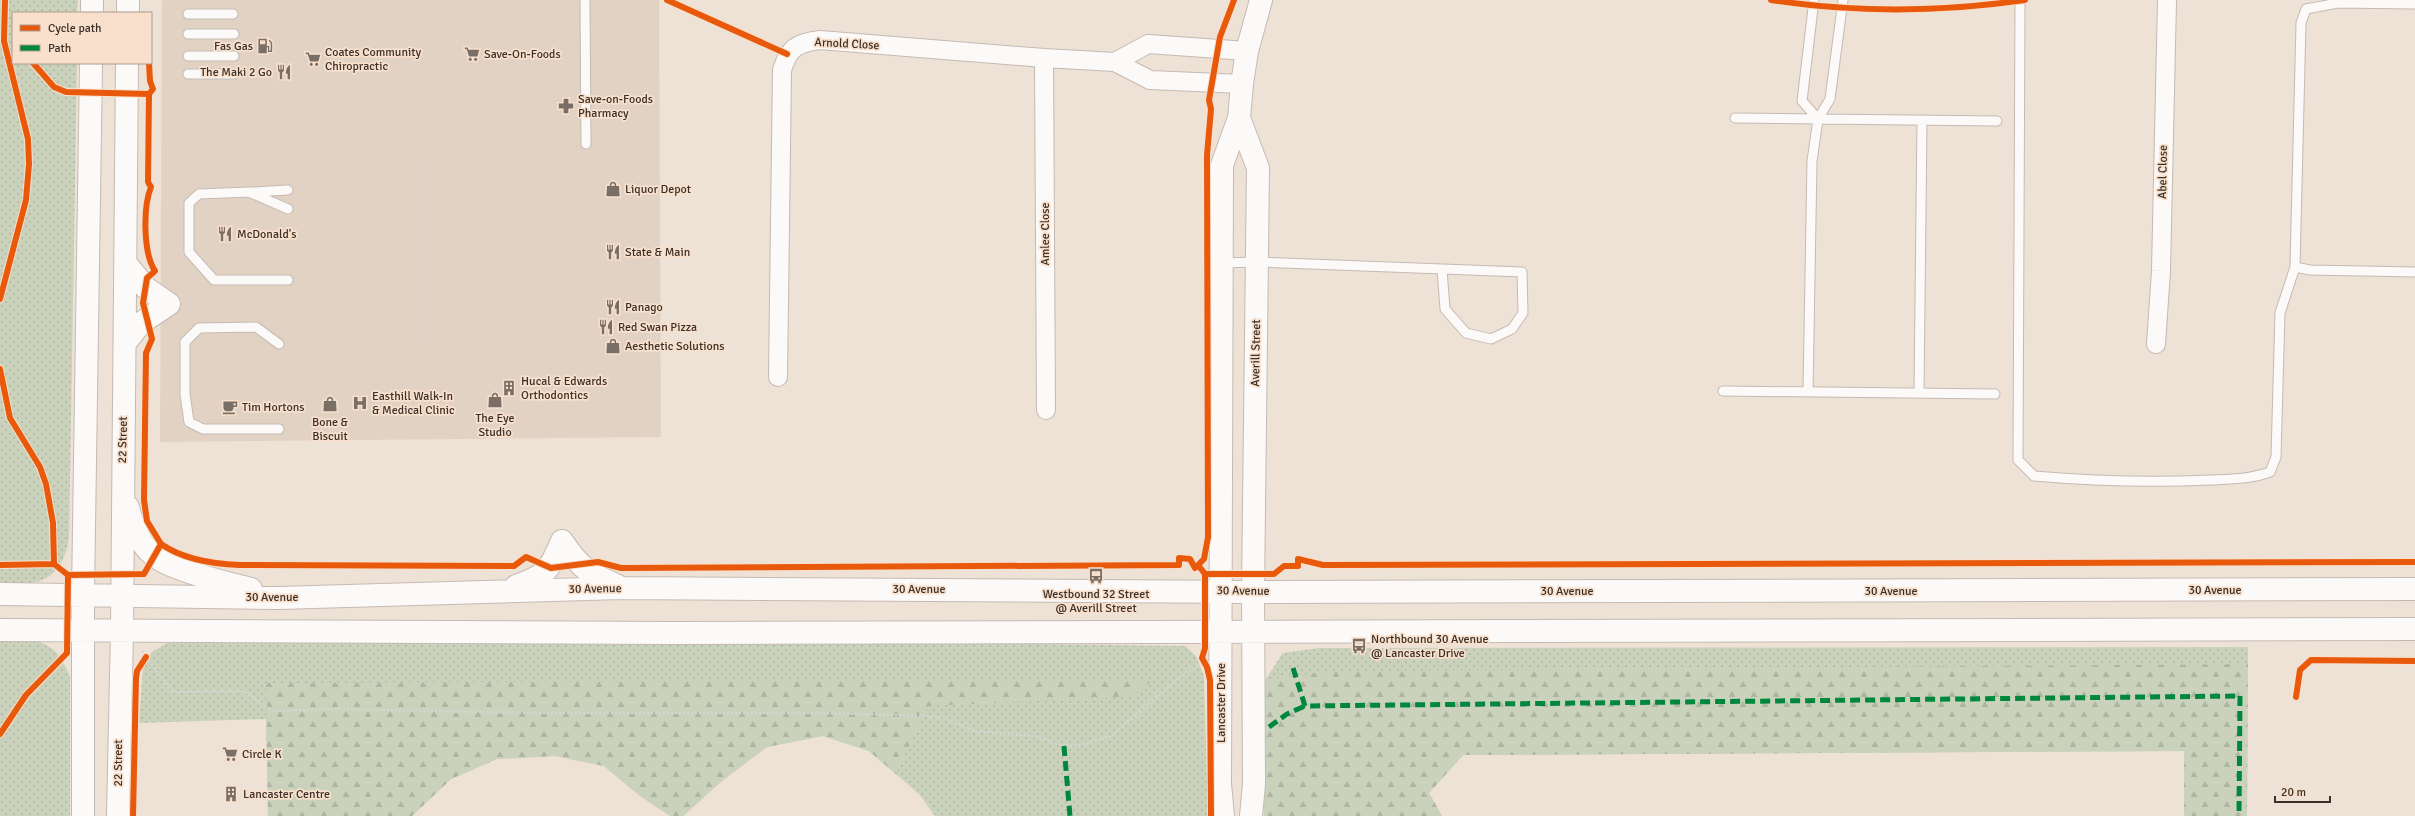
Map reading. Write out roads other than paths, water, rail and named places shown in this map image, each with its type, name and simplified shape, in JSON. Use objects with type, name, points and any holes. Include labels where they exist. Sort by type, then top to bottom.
[{"type":"main road","points":[[92,0],[92,12]]},
{"type":"main road","points":[[128,0],[128,12]]},
{"type":"main road","name":"Averill Street","points":[[1221,590],[1222,165],[1240,118],[1242,84],[1247,52],[1261,0]]},
{"type":"main road","points":[[83,816],[83,594],[91,64]]},
{"type":"main road","name":"22 Street","points":[[118,816],[122,631],[122,480],[127,265],[127,64]]},
{"type":"main road","name":"Averill Street","points":[[1240,118],[1258,168],[1253,592]]},
{"type":"main road","points":[[125,342],[141,323],[168,304],[146,288],[127,265]]},
{"type":"main road","points":[[122,480],[131,518],[139,537],[154,556],[186,570],[279,598]]},
{"type":"main road","points":[[504,590],[536,579],[551,568],[562,541],[577,563],[594,576],[622,588]]},
{"type":"main road","name":"30 Avenue","points":[[0,594],[279,598],[504,590],[622,588],[1221,590],[1253,592],[2415,589]]},
{"type":"main road","name":"Lancaster Drive","points":[[1221,590],[1213,630],[1220,784],[1223,816]]},
{"type":"main road","points":[[1252,816],[1254,784],[1253,592]]},
{"type":"main road","points":[[0,630],[682,633],[1213,630],[2415,629]]},
{"type":"street","name":"Abel Close","points":[[2156,344],[2161,271],[2166,0]]},
{"type":"street","name":"Arnold Close","points":[[778,377],[780,99],[782,70],[787,54],[799,44],[820,40],[1044,58],[1115,62],[1150,80],[1242,84]]},
{"type":"street","points":[[1115,62],[1148,44],[1247,52]]},
{"type":"street","name":"Amlee Close","points":[[1044,58],[1046,410]]},
{"type":"lane","points":[[585,0],[586,144]]},
{"type":"lane","points":[[1814,0],[1802,101],[1818,119]]},
{"type":"lane","points":[[1808,392],[1812,161],[1818,119],[1830,99],[1843,0]]},
{"type":"lane","points":[[2020,0],[2018,460],[2034,476],[2085,480],[2180,481],[2256,477],[2270,472],[2276,457],[2280,313],[2295,267],[2301,23],[2306,9],[2338,3],[2415,4]]},
{"type":"lane","points":[[188,14],[233,14]]},
{"type":"lane","points":[[188,34],[234,34]]},
{"type":"lane","points":[[188,56],[234,56]]},
{"type":"lane","points":[[188,74],[234,74]]},
{"type":"lane","points":[[1735,118],[1997,121]]},
{"type":"lane","points":[[1919,393],[1922,121]]},
{"type":"lane","points":[[288,190],[199,194],[189,203],[189,252],[214,280],[288,280]]},
{"type":"lane","points":[[249,192],[288,209]]},
{"type":"lane","points":[[1222,263],[1257,262],[1522,272],[1523,313],[1512,330],[1492,338],[1466,333],[1445,309],[1442,269]]},
{"type":"lane","points":[[2295,267],[2310,270],[2415,272]]},
{"type":"lane","points":[[279,344],[256,327],[199,328],[185,342],[185,394],[190,422],[203,429],[279,429]]},
{"type":"lane","points":[[1723,391],[1995,394]]},
{"type":"place","name":"Fas Gas","points":[[265,46]]},
{"type":"place","name":"Save-On-Foods","points":[[472,54]]},
{"type":"place","name":"Coates Community Chiropractic","points":[[313,59]]},
{"type":"place","name":"The Maki 2 Go","points":[[284,72]]},
{"type":"place","name":"Save-on-Foods Pharmacy","points":[[566,106]]},
{"type":"place","name":"Liquor Depot","points":[[613,189]]},
{"type":"place","name":"McDonald's","points":[[225,234]]},
{"type":"place","name":"State & Main","points":[[613,252]]},
{"type":"place","name":"Panago","points":[[613,307]]},
{"type":"place","name":"Red Swan Pizza","points":[[606,327]]},
{"type":"place","name":"Aesthetic Solutions","points":[[613,346]]},
{"type":"place","name":"Hucal & Edwards Orthodontics","points":[[509,388]]},
{"type":"place","name":"The Eye Studio","points":[[495,400]]},
{"type":"place","name":"Easthill Walk-In & Medical Clinic","points":[[360,403]]},
{"type":"place","name":"Bone & Biscuit","points":[[330,404]]},
{"type":"place","name":"Tim Hortons","points":[[230,407]]},
{"type":"place","name":"Westbound 32 Street @ Averill Street","points":[[1096,576]]},
{"type":"place","name":"Northbound 30 Avenue @ Lancaster Drive","points":[[1359,646]]},
{"type":"place","name":"Circle K","points":[[230,754]]},
{"type":"place","name":"Lancaster Centre","points":[[231,794]]}]
